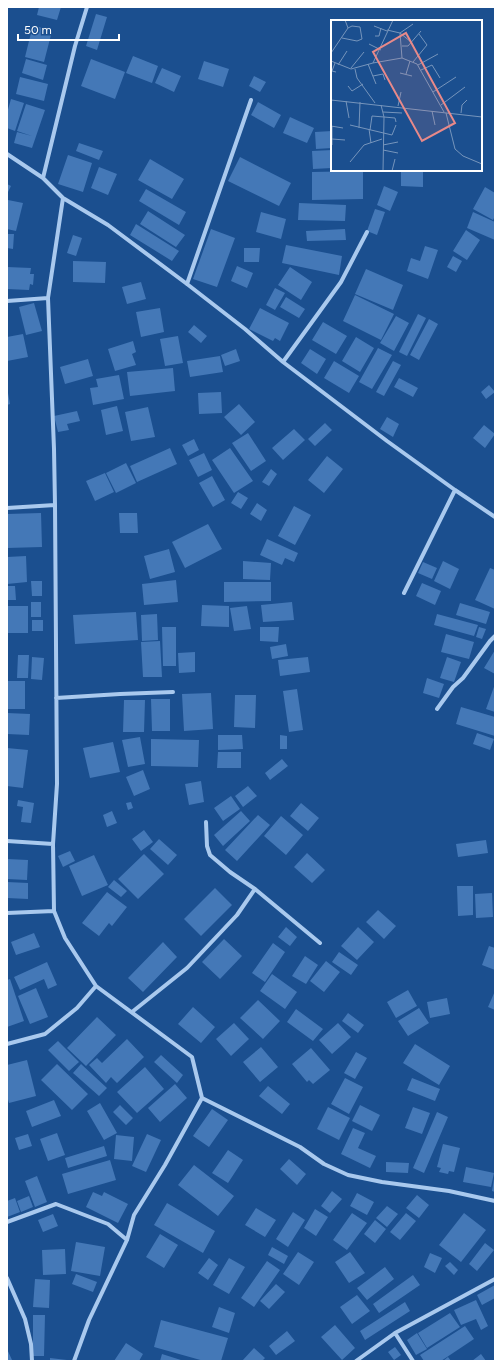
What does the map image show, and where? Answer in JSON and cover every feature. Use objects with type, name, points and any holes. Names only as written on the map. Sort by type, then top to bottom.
[{"type":"street","points":[[43,178],[75,46],[87,7]]},
{"type":"street","points":[[187,284],[251,100]]},
{"type":"street","points":[[7,154],[43,178],[63,198],[108,226],[187,284],[245,329],[283,362],[415,461],[495,517]]},
{"type":"street","points":[[63,198],[48,298],[55,504],[57,784],[53,844],[54,911],[65,938],[96,986],[192,1057],[202,1098],[165,1165],[134,1215],[127,1240],[89,1320],[74,1361]]},
{"type":"street","points":[[283,362],[341,282],[367,232]]},
{"type":"street","points":[[7,301],[48,298]]},
{"type":"street","points":[[404,592],[455,490]]},
{"type":"street","points":[[7,508],[55,504]]},
{"type":"street","points":[[437,709],[453,686],[463,678],[495,636]]},
{"type":"street","points":[[56,698],[173,692]]},
{"type":"street","points":[[206,822],[207,846],[210,855],[230,872],[255,889],[320,943]]},
{"type":"street","points":[[7,840],[53,844]]},
{"type":"street","points":[[132,1012],[187,968],[237,915],[255,889]]},
{"type":"street","points":[[7,914],[54,911]]},
{"type":"street","points":[[7,1044],[45,1034],[77,1008],[96,986]]},
{"type":"street","points":[[202,1098],[300,1148],[324,1164],[348,1175],[382,1182],[449,1191],[495,1201]]},
{"type":"street","points":[[7,1222],[56,1204],[108,1224],[127,1240]]},
{"type":"street","points":[[7,1278],[25,1319],[31,1344],[32,1361]]},
{"type":"street","points":[[356,1361],[395,1333],[495,1279]]},
{"type":"street","points":[[395,1333],[413,1361]]},
{"type":"building","points":[[39,7],[61,7],[57,20],[37,15]]},
{"type":"building","points":[[96,14],[107,17],[97,50],[86,46]]},
{"type":"building","points":[[33,25],[52,31],[44,62],[25,57]]},
{"type":"building","points":[[133,56],[158,66],[152,83],[126,73]]},
{"type":"building","points":[[26,59],[47,65],[43,80],[22,73]]},
{"type":"building","points":[[91,59],[125,72],[115,99],[81,86]]},
{"type":"building","points":[[204,61],[229,69],[223,87],[198,79]]},
{"type":"building","points":[[162,68],[181,76],[174,92],[155,83]]},
{"type":"building","points":[[254,76],[266,82],[260,92],[249,86]]},
{"type":"building","points":[[20,77],[48,84],[44,101],[16,94]]},
{"type":"building","points":[[11,99],[24,103],[15,131],[7,128],[7,113]]},
{"type":"building","points":[[258,102],[281,115],[274,128],[251,115]]},
{"type":"building","points":[[26,104],[45,110],[32,148],[14,143],[17,132],[32,136],[17,131]]},
{"type":"building","points":[[290,117],[314,128],[307,143],[283,133]]},
{"type":"building","points":[[331,131],[331,148],[316,149],[315,132]]},
{"type":"building","points":[[79,143],[103,151],[99,160],[76,151]]},
{"type":"building","points":[[331,150],[331,168],[313,169],[312,151]]},
{"type":"building","points":[[68,155],[92,163],[83,192],[58,184]]},
{"type":"building","points":[[240,157],[291,183],[279,206],[228,181]]},
{"type":"building","points":[[150,159],[184,179],[172,199],[138,180]]},
{"type":"building","points":[[99,167],[117,174],[108,195],[91,188]]},
{"type":"building","points":[[363,171],[363,199],[312,200],[312,172]]},
{"type":"building","points":[[401,171],[423,171],[423,187],[401,186]]},
{"type":"building","points":[[7,184],[11,186],[7,194]]},
{"type":"building","points":[[384,186],[398,192],[390,211],[377,205]]},
{"type":"building","points":[[485,187],[495,193],[495,216],[493,220],[473,209]]},
{"type":"building","points":[[146,189],[186,212],[179,225],[139,201]]},
{"type":"building","points":[[8,200],[23,203],[16,231],[7,229]]},
{"type":"building","points":[[299,203],[346,205],[345,221],[298,220]]},
{"type":"building","points":[[375,209],[385,212],[377,235],[367,231]]},
{"type":"building","points":[[148,211],[185,235],[176,247],[140,224]]},
{"type":"building","points":[[261,212],[286,219],[281,239],[256,232]]},
{"type":"building","points":[[473,212],[495,222],[495,240],[467,228]]},
{"type":"building","points":[[136,224],[179,251],[172,261],[130,235]]},
{"type":"building","points":[[211,229],[235,238],[217,287],[193,279]]},
{"type":"building","points":[[345,229],[346,240],[307,241],[306,231]]},
{"type":"building","points":[[466,230],[480,240],[467,260],[453,251]]},
{"type":"building","points":[[7,234],[14,234],[13,249],[7,248]]},
{"type":"building","points":[[73,235],[82,238],[76,256],[67,253]]},
{"type":"building","points":[[286,245],[342,256],[339,275],[282,263]]},
{"type":"building","points":[[425,246],[438,250],[428,279],[407,271],[411,258],[420,261]]},
{"type":"building","points":[[244,248],[260,248],[259,262],[244,262]]},
{"type":"building","points":[[453,256],[462,261],[456,272],[447,267]]},
{"type":"building","points":[[73,261],[106,262],[105,283],[73,282]]},
{"type":"building","points":[[237,266],[253,273],[247,288],[231,281]]},
{"type":"building","points":[[7,267],[31,268],[30,274],[34,274],[33,285],[30,284],[29,290],[7,289]]},
{"type":"building","points":[[290,267],[312,282],[301,300],[278,285]]},
{"type":"building","points":[[366,269],[403,285],[393,310],[355,294]]},
{"type":"building","points":[[141,282],[146,299],[127,304],[122,287]]},
{"type":"building","points":[[275,288],[285,293],[275,310],[266,305]]},
{"type":"building","points":[[355,295],[394,314],[381,340],[343,321]]},
{"type":"building","points":[[286,297],[305,309],[299,318],[280,307]]},
{"type":"building","points":[[34,303],[42,331],[26,335],[19,307]]},
{"type":"building","points":[[160,308],[164,332],[141,337],[136,312]]},
{"type":"building","points":[[260,308],[289,323],[280,341],[275,338],[273,341],[249,329]]},
{"type":"building","points":[[418,314],[426,318],[407,356],[399,352]]},
{"type":"building","points":[[396,316],[409,323],[394,351],[380,343]]},
{"type":"building","points":[[429,319],[438,324],[419,360],[410,355]]},
{"type":"building","points":[[323,322],[347,336],[336,354],[312,340]]},
{"type":"building","points":[[194,325],[207,336],[201,343],[188,332]]},
{"type":"building","points":[[23,334],[28,357],[7,361],[7,337]]},
{"type":"building","points":[[178,336],[183,363],[165,366],[160,339]]},
{"type":"building","points":[[356,337],[374,348],[360,372],[342,361]]},
{"type":"building","points":[[133,341],[136,352],[132,354],[136,365],[115,371],[108,349]]},
{"type":"building","points":[[378,348],[392,355],[372,389],[359,382]]},
{"type":"building","points":[[236,349],[240,361],[225,366],[221,355]]},
{"type":"building","points":[[310,349],[326,359],[317,374],[301,363]]},
{"type":"building","points":[[220,356],[223,372],[190,377],[187,361]]},
{"type":"building","points":[[88,359],[93,376],[65,384],[60,367]]},
{"type":"building","points":[[334,361],[359,376],[349,393],[324,378]]},
{"type":"building","points":[[393,361],[401,365],[384,396],[376,392]]},
{"type":"building","points":[[173,368],[175,391],[130,396],[127,372]]},
{"type":"building","points":[[119,375],[124,399],[93,405],[90,388],[98,387],[96,379]]},
{"type":"building","points":[[399,378],[418,388],[413,397],[394,387]]},
{"type":"building","points":[[489,385],[495,392],[486,399],[481,392]]},
{"type":"building","points":[[221,392],[222,413],[199,414],[198,393]]},
{"type":"building","points":[[8,393],[10,404],[7,405],[7,394]]},
{"type":"building","points":[[239,404],[255,422],[241,435],[224,417]]},
{"type":"building","points":[[117,406],[123,431],[106,435],[101,410]]},
{"type":"building","points":[[148,407],[155,437],[131,441],[125,412]]},
{"type":"building","points":[[77,411],[80,421],[67,424],[69,430],[58,432],[54,416]]},
{"type":"building","points":[[387,417],[399,424],[393,437],[380,429]]},
{"type":"building","points":[[325,423],[332,430],[315,446],[308,439]]},
{"type":"building","points":[[484,425],[495,434],[485,448],[473,438]]},
{"type":"building","points":[[294,429],[305,440],[283,460],[272,448]]},
{"type":"building","points":[[248,433],[266,461],[251,471],[232,443]]},
{"type":"building","points":[[194,439],[199,450],[188,456],[182,445]]},
{"type":"building","points":[[170,448],[177,464],[137,482],[130,466]]},
{"type":"building","points":[[230,448],[253,481],[234,493],[212,460]]},
{"type":"building","points":[[204,453],[212,470],[198,477],[189,460]]},
{"type":"building","points":[[327,456],[343,469],[324,493],[308,480]]},
{"type":"building","points":[[126,463],[136,483],[116,493],[106,473]]},
{"type":"building","points":[[271,469],[277,474],[269,486],[262,482]]},
{"type":"building","points":[[105,473],[114,492],[95,501],[86,481]]},
{"type":"building","points":[[212,476],[225,500],[213,507],[199,483]]},
{"type":"building","points":[[238,492],[248,498],[241,509],[231,503]]},
{"type":"building","points":[[257,503],[267,510],[261,521],[250,514]]},
{"type":"building","points":[[294,506],[311,515],[295,545],[278,536]]},
{"type":"building","points":[[41,513],[42,547],[7,548],[7,514]]},
{"type":"building","points":[[119,513],[137,513],[138,533],[120,533]]},
{"type":"building","points":[[208,524],[222,549],[185,568],[172,542]]},
{"type":"building","points":[[267,539],[298,553],[294,562],[285,558],[282,565],[260,555]]},
{"type":"building","points":[[169,549],[175,572],[150,579],[144,556]]},
{"type":"building","points":[[26,556],[27,582],[7,584],[7,557]]},
{"type":"building","points":[[243,561],[271,563],[270,580],[243,579]]},
{"type":"building","points":[[443,561],[459,569],[450,589],[434,581]]},
{"type":"building","points":[[423,562],[437,568],[432,579],[418,573]]},
{"type":"building","points":[[490,568],[495,570],[495,609],[475,600]]},
{"type":"building","points":[[176,580],[178,602],[144,605],[142,584]]},
{"type":"building","points":[[31,581],[42,581],[42,596],[32,596]]},
{"type":"building","points":[[224,582],[271,582],[271,601],[224,602]]},
{"type":"building","points":[[422,583],[441,591],[435,605],[416,596]]},
{"type":"building","points":[[7,586],[15,586],[16,600],[7,600]]},
{"type":"building","points":[[31,602],[41,602],[41,617],[31,617]]},
{"type":"building","points":[[292,602],[294,620],[263,622],[261,605]]},
{"type":"building","points":[[460,603],[490,612],[486,624],[456,615]]},
{"type":"building","points":[[202,605],[229,606],[229,627],[201,626]]},
{"type":"building","points":[[7,606],[28,606],[28,633],[7,633]]},
{"type":"building","points":[[247,606],[251,629],[234,631],[230,608]]},
{"type":"building","points":[[136,612],[138,640],[75,644],[73,615]]},
{"type":"building","points":[[157,614],[158,640],[142,641],[141,615]]},
{"type":"building","points":[[437,614],[478,625],[474,636],[434,625]]},
{"type":"building","points":[[32,620],[43,620],[43,631],[32,631]]},
{"type":"building","points":[[162,627],[176,627],[176,666],[163,666]]},
{"type":"building","points":[[260,627],[279,627],[278,642],[260,641]]},
{"type":"building","points":[[479,627],[486,629],[482,639],[476,637]]},
{"type":"building","points":[[446,634],[474,642],[469,659],[441,652]]},
{"type":"building","points":[[160,641],[162,677],[143,677],[141,642]]},
{"type":"building","points":[[286,644],[288,656],[272,659],[270,647]]},
{"type":"building","points":[[495,650],[495,674],[484,668]]},
{"type":"building","points":[[195,652],[195,672],[179,673],[178,653]]},
{"type":"building","points":[[18,655],[29,655],[28,678],[17,678]]},
{"type":"building","points":[[32,657],[44,658],[42,680],[31,679]]},
{"type":"building","points":[[308,657],[310,672],[280,676],[278,660]]},
{"type":"building","points":[[447,657],[461,662],[454,682],[440,678]]},
{"type":"building","points":[[427,678],[444,684],[439,698],[423,693]]},
{"type":"building","points":[[7,681],[25,681],[25,709],[7,709]]},
{"type":"building","points":[[495,684],[495,712],[486,709]]},
{"type":"building","points":[[297,689],[303,730],[289,732],[283,691]]},
{"type":"building","points":[[211,693],[213,729],[184,731],[182,694]]},
{"type":"building","points":[[235,695],[256,695],[255,728],[234,727]]},
{"type":"building","points":[[151,699],[170,699],[170,731],[152,731]]},
{"type":"building","points":[[124,700],[145,700],[144,732],[123,732]]},
{"type":"building","points":[[461,707],[495,717],[495,736],[456,724]]},
{"type":"building","points":[[7,713],[30,714],[29,735],[7,734]]},
{"type":"building","points":[[477,733],[494,739],[490,750],[473,744]]},
{"type":"building","points":[[218,735],[242,735],[243,749],[218,750]]},
{"type":"building","points":[[280,735],[287,736],[287,749],[280,749]]},
{"type":"building","points":[[140,737],[145,764],[128,767],[122,740]]},
{"type":"building","points":[[151,739],[199,740],[198,767],[151,766]]},
{"type":"building","points":[[113,742],[120,772],[90,778],[83,748]]},
{"type":"building","points":[[7,748],[28,750],[23,788],[7,786]]},
{"type":"building","points":[[218,752],[241,752],[241,768],[217,768]]},
{"type":"building","points":[[282,759],[288,766],[270,780],[265,773]]},
{"type":"building","points":[[143,770],[150,789],[134,796],[126,777]]},
{"type":"building","points":[[201,781],[204,802],[189,805],[185,784]]},
{"type":"building","points":[[248,786],[257,796],[243,807],[235,796]]},
{"type":"building","points":[[231,796],[240,809],[223,821],[214,808]]},
{"type":"building","points":[[18,800],[34,803],[31,823],[21,822],[23,807],[17,806]]},
{"type":"building","points":[[131,802],[133,808],[128,810],[126,803]]},
{"type":"building","points":[[301,803],[319,818],[308,831],[290,816]]},
{"type":"building","points":[[112,811],[117,823],[107,827],[103,815]]},
{"type":"building","points":[[241,811],[250,821],[223,846],[214,835]]},
{"type":"building","points":[[258,815],[270,825],[237,861],[225,850]]},
{"type":"building","points":[[281,816],[303,835],[286,855],[264,836]]},
{"type":"building","points":[[144,830],[153,842],[141,851],[132,839]]},
{"type":"building","points":[[159,839],[177,855],[168,865],[150,849]]},
{"type":"building","points":[[486,840],[488,853],[458,857],[456,844]]},
{"type":"building","points":[[70,851],[75,861],[63,867],[58,856]]},
{"type":"building","points":[[307,853],[325,870],[312,883],[294,867]]},
{"type":"building","points":[[144,854],[164,874],[138,899],[118,879]]},
{"type":"building","points":[[94,855],[108,885],[82,896],[69,866]]},
{"type":"building","points":[[7,859],[28,860],[27,880],[7,879]]},
{"type":"building","points":[[114,880],[127,891],[121,897],[108,887]]},
{"type":"building","points":[[7,882],[28,883],[28,899],[7,898]]},
{"type":"building","points":[[457,886],[473,886],[473,915],[458,916]]},
{"type":"building","points":[[215,888],[232,905],[201,936],[184,919]]},
{"type":"building","points":[[107,892],[127,907],[112,926],[109,923],[99,936],[82,923]]},
{"type":"building","points":[[492,893],[493,917],[476,918],[475,894]]},
{"type":"building","points":[[378,910],[396,926],[384,939],[366,922]]},
{"type":"building","points":[[286,927],[297,937],[290,946],[278,937]]},
{"type":"building","points":[[358,927],[374,942],[357,960],[341,946]]},
{"type":"building","points":[[34,933],[40,947],[16,955],[11,942]]},
{"type":"building","points":[[224,939],[242,956],[220,979],[202,962]]},
{"type":"building","points":[[163,942],[177,957],[143,992],[128,978]]},
{"type":"building","points":[[273,943],[285,952],[265,982],[252,973]]},
{"type":"building","points":[[489,946],[495,948],[495,970],[482,965]]},
{"type":"building","points":[[339,952],[358,965],[351,975],[332,962]]},
{"type":"building","points":[[305,956],[318,965],[306,984],[292,976]]},
{"type":"building","points":[[326,961],[340,972],[324,992],[310,981]]},
{"type":"building","points":[[47,962],[57,985],[48,989],[44,979],[20,990],[14,977]]},
{"type":"building","points":[[272,974],[297,992],[285,1009],[260,991]]},
{"type":"building","points":[[10,979],[24,1021],[7,1027],[7,980]]},
{"type":"building","points":[[36,988],[48,1017],[30,1024],[18,996]]},
{"type":"building","points":[[408,990],[417,1006],[396,1018],[387,1002]]},
{"type":"building","points":[[495,991],[495,1010],[488,1007]]},
{"type":"building","points":[[447,998],[450,1014],[430,1018],[427,1002]]},
{"type":"building","points":[[258,1000],[280,1021],[263,1039],[240,1018]]},
{"type":"building","points":[[193,1007],[215,1027],[201,1043],[178,1024]]},
{"type":"building","points":[[419,1008],[429,1023],[408,1036],[398,1021]]},
{"type":"building","points":[[296,1009],[323,1029],[313,1041],[287,1022]]},
{"type":"building","points":[[348,1013],[364,1025],[358,1033],[342,1021]]},
{"type":"building","points":[[97,1017],[116,1035],[86,1066],[67,1048]]},
{"type":"building","points":[[234,1023],[249,1039],[231,1056],[216,1039]]},
{"type":"building","points":[[338,1023],[351,1037],[332,1054],[319,1040]]},
{"type":"building","points":[[127,1039],[144,1057],[117,1083],[111,1077],[106,1083],[89,1065],[97,1058],[102,1063]]},
{"type":"building","points":[[58,1041],[79,1062],[69,1071],[48,1050]]},
{"type":"building","points":[[415,1044],[450,1066],[439,1085],[403,1063]]},
{"type":"building","points":[[261,1047],[278,1067],[260,1082],[243,1062]]},
{"type":"building","points":[[311,1048],[330,1070],[313,1084],[309,1080],[307,1082],[292,1064]]},
{"type":"building","points":[[356,1052],[367,1058],[355,1079],[344,1073]]},
{"type":"building","points":[[161,1055],[183,1075],[177,1083],[154,1062]]},
{"type":"building","points":[[27,1060],[36,1096],[9,1103],[7,1096],[7,1065]]},
{"type":"building","points":[[57,1064],[88,1094],[72,1110],[41,1080]]},
{"type":"building","points":[[81,1064],[107,1088],[99,1096],[73,1073]]},
{"type":"building","points":[[145,1067],[164,1089],[137,1113],[117,1092]]},
{"type":"building","points":[[345,1078],[363,1087],[349,1114],[331,1104]]},
{"type":"building","points":[[412,1078],[440,1089],[435,1101],[407,1090]]},
{"type":"building","points":[[175,1084],[187,1098],[160,1122],[148,1108]]},
{"type":"building","points":[[268,1086],[290,1104],[282,1114],[259,1096]]},
{"type":"building","points":[[54,1100],[61,1116],[32,1127],[26,1111]]},
{"type":"building","points":[[100,1103],[117,1133],[104,1140],[87,1111]]},
{"type":"building","points":[[120,1105],[133,1118],[126,1125],[113,1112]]},
{"type":"building","points":[[360,1105],[380,1115],[372,1131],[352,1121]]},
{"type":"building","points":[[328,1107],[350,1118],[339,1140],[317,1129]]},
{"type":"building","points":[[413,1107],[430,1113],[422,1134],[405,1128]]},
{"type":"building","points":[[212,1109],[228,1120],[209,1147],[193,1136]]},
{"type":"building","points":[[437,1112],[448,1117],[424,1173],[413,1168]]},
{"type":"building","points":[[353,1128],[365,1133],[358,1148],[376,1156],[370,1168],[341,1154]]},
{"type":"building","points":[[57,1133],[65,1155],[48,1161],[40,1139]]},
{"type":"building","points":[[28,1134],[32,1146],[19,1150],[15,1138]]},
{"type":"building","points":[[147,1134],[161,1140],[146,1172],[132,1166]]},
{"type":"building","points":[[116,1135],[134,1137],[132,1161],[114,1159]]},
{"type":"building","points":[[443,1144],[460,1148],[454,1172],[449,1171],[448,1174],[439,1172],[441,1168],[437,1167]]},
{"type":"building","points":[[104,1146],[107,1156],[68,1168],[65,1158]]},
{"type":"building","points":[[228,1150],[243,1160],[228,1183],[212,1173]]},
{"type":"building","points":[[289,1159],[306,1174],[297,1185],[280,1169]]},
{"type":"building","points":[[110,1160],[116,1180],[68,1194],[62,1174]]},
{"type":"building","points":[[386,1162],[409,1163],[408,1173],[386,1172]]},
{"type":"building","points":[[194,1165],[234,1196],[218,1216],[178,1185]]},
{"type":"building","points":[[466,1167],[494,1173],[491,1187],[463,1182]]},
{"type":"building","points":[[37,1176],[47,1202],[35,1207],[25,1181]]},
{"type":"building","points":[[495,1179],[495,1192],[492,1191]]},
{"type":"building","points":[[332,1191],[342,1199],[330,1213],[321,1206]]},
{"type":"building","points":[[93,1192],[102,1196],[104,1192],[128,1204],[118,1223],[86,1207]]},
{"type":"building","points":[[357,1193],[374,1202],[367,1215],[350,1206]]},
{"type":"building","points":[[417,1195],[429,1205],[419,1218],[406,1208]]},
{"type":"building","points":[[29,1196],[33,1207],[21,1212],[17,1201]]},
{"type":"building","points":[[15,1198],[20,1212],[7,1217],[7,1201]]},
{"type":"building","points":[[167,1203],[215,1231],[203,1253],[154,1225]]},
{"type":"building","points":[[387,1206],[398,1214],[387,1227],[376,1218]]},
{"type":"building","points":[[256,1208],[276,1220],[265,1237],[245,1225]]},
{"type":"building","points":[[315,1209],[328,1217],[316,1236],[304,1228]]},
{"type":"building","points":[[293,1212],[305,1220],[288,1247],[276,1239]]},
{"type":"building","points":[[352,1213],[367,1223],[347,1250],[333,1240]]},
{"type":"building","points":[[406,1213],[416,1221],[400,1240],[390,1232]]},
{"type":"building","points":[[464,1213],[486,1230],[461,1262],[439,1245]]},
{"type":"building","points":[[53,1214],[58,1226],[43,1232],[38,1220]]},
{"type":"building","points":[[375,1220],[386,1229],[375,1243],[364,1234]]},
{"type":"building","points":[[160,1234],[178,1245],[164,1268],[146,1257]]},
{"type":"building","points":[[76,1242],[105,1247],[100,1276],[71,1271]]},
{"type":"building","points":[[485,1243],[494,1250],[477,1271],[469,1264]]},
{"type":"building","points":[[272,1247],[288,1256],[284,1264],[268,1255]]},
{"type":"building","points":[[65,1249],[66,1274],[43,1275],[42,1250]]},
{"type":"building","points":[[298,1252],[314,1262],[299,1285],[283,1274]]},
{"type":"building","points":[[350,1252],[365,1273],[349,1283],[335,1262]]},
{"type":"building","points":[[430,1253],[442,1258],[435,1273],[424,1267]]},
{"type":"building","points":[[209,1258],[218,1265],[208,1280],[198,1273]]},
{"type":"building","points":[[229,1258],[245,1267],[229,1294],[213,1285]]},
{"type":"building","points":[[267,1261],[280,1270],[254,1307],[241,1298]]},
{"type":"building","points":[[450,1262],[458,1270],[454,1275],[445,1266]]},
{"type":"building","points":[[385,1267],[394,1279],[367,1300],[357,1288]]},
{"type":"building","points":[[76,1274],[97,1282],[93,1292],[72,1284]]},
{"type":"building","points":[[413,1275],[420,1285],[379,1313],[373,1304]]},
{"type":"building","points":[[35,1279],[50,1280],[49,1308],[33,1307]]},
{"type":"building","points":[[276,1284],[285,1292],[269,1309],[260,1301]]},
{"type":"building","points":[[495,1285],[495,1298],[482,1305],[477,1295]]},
{"type":"building","points":[[357,1295],[370,1311],[352,1324],[340,1307]]},
{"type":"building","points":[[476,1300],[488,1326],[481,1330],[476,1319],[461,1325],[454,1310]]},
{"type":"building","points":[[405,1302],[410,1311],[365,1340],[360,1331]]},
{"type":"building","points":[[219,1307],[235,1313],[229,1333],[212,1327]]},
{"type":"building","points":[[450,1313],[460,1327],[427,1348],[418,1333]]},
{"type":"building","points":[[33,1315],[45,1315],[44,1356],[33,1356]]},
{"type":"building","points":[[161,1320],[228,1338],[221,1361],[204,1361],[154,1347]]},
{"type":"building","points":[[335,1325],[355,1348],[342,1360],[321,1337]]},
{"type":"building","points":[[465,1326],[474,1339],[441,1361],[424,1361],[420,1355]]},
{"type":"building","points":[[287,1331],[295,1341],[276,1355],[269,1346]]},
{"type":"building","points":[[417,1333],[427,1349],[416,1355],[407,1340]]},
{"type":"building","points":[[126,1343],[143,1354],[139,1361],[114,1361]]},
{"type":"building","points":[[395,1347],[401,1355],[394,1360],[388,1352]]},
{"type":"building","points":[[254,1348],[265,1358],[262,1361],[242,1361]]},
{"type":"building","points":[[7,1349],[12,1360],[7,1361]]},
{"type":"building","points":[[162,1354],[184,1361],[160,1361]]},
{"type":"building","points":[[481,1354],[486,1361],[472,1361]]},
{"type":"building","points":[[448,1357],[451,1361],[443,1361]]},
{"type":"building","points":[[50,1358],[67,1360],[50,1361]]}]
